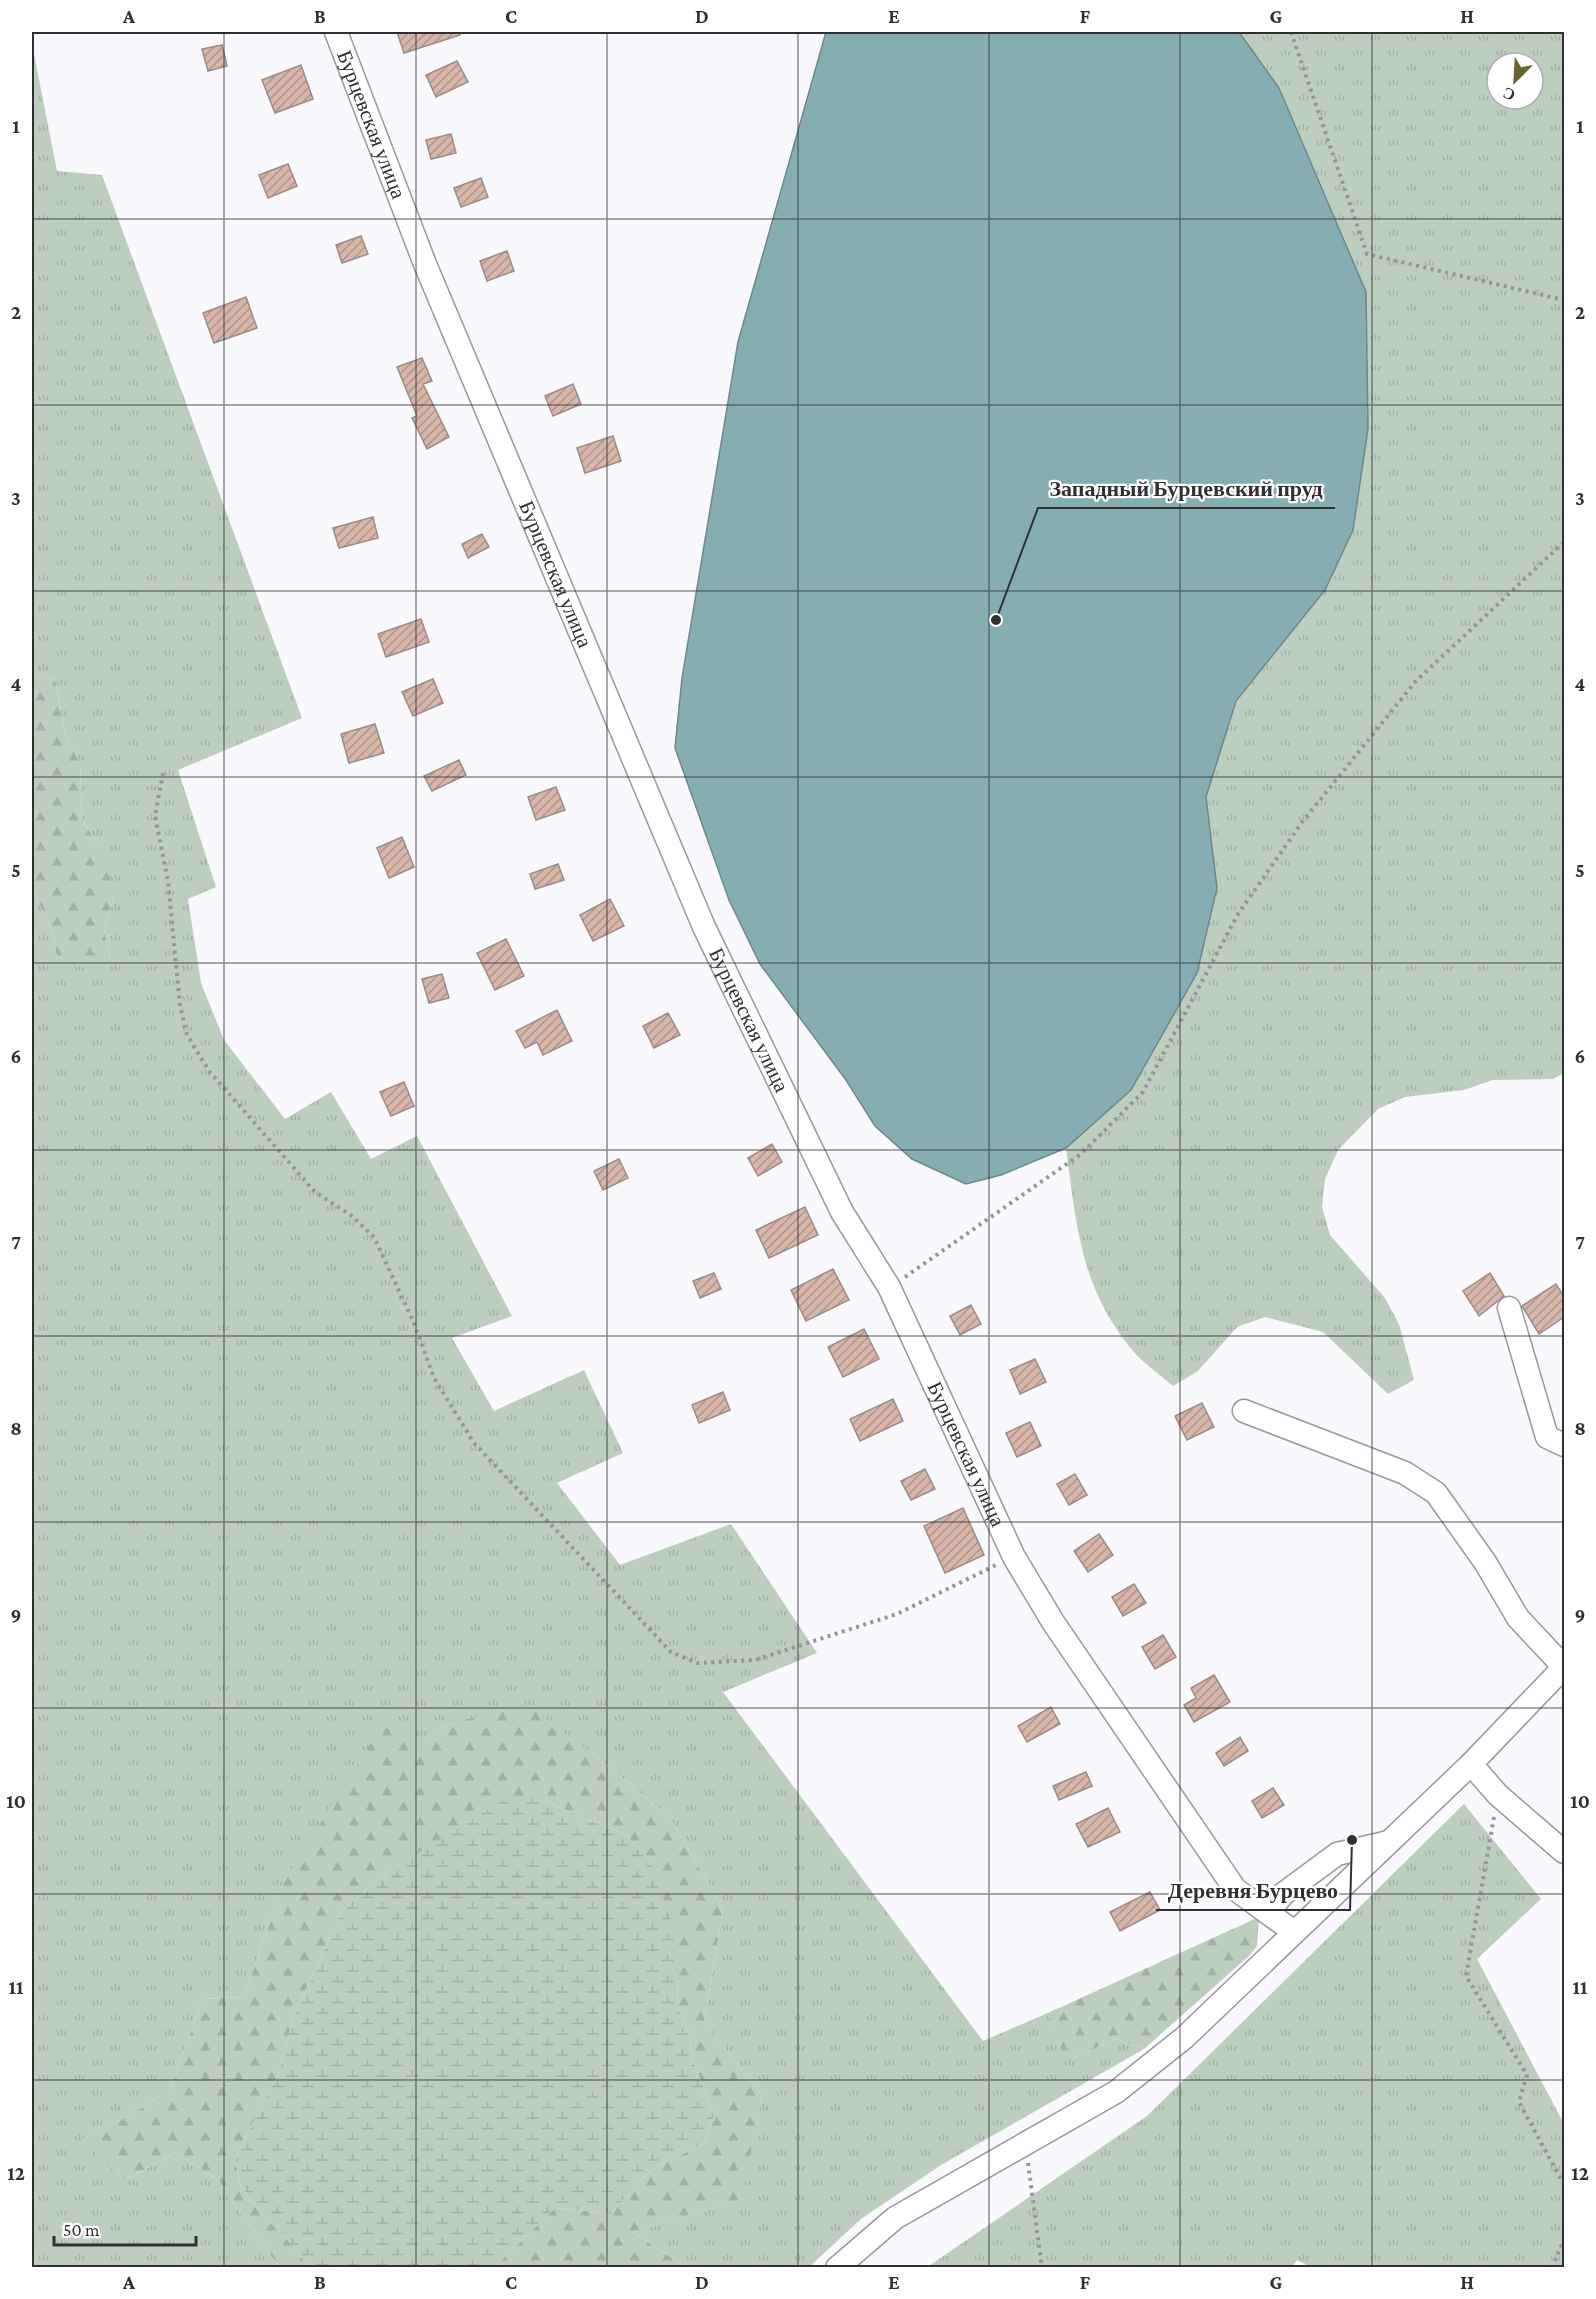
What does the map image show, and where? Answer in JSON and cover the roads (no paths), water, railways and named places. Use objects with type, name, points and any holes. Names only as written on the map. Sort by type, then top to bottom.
[{"type":"street","name":"Бурцевская улица","points":[[336,32],[425,264],[704,927],[842,1212],[890,1287],[1014,1557],[1053,1622],[1235,1889],[1294,1932]]},
{"type":"street","points":[[1509,1308],[1547,1437],[1564,1445]]},
{"type":"street","points":[[837,2268],[895,2218],[1116,2092],[1184,2037],[1471,1764],[1564,1667],[1518,1618],[1485,1562],[1436,1493],[1405,1473],[1244,1411]]},
{"type":"street","points":[[1471,1764],[1498,1795],[1564,1852]]},
{"type":"street","points":[[1268,1913],[1283,1894],[1337,1854],[1389,1842]]},
{"type":"water","points":[[826,32],[1239,32],[1279,88],[1366,292],[1368,429],[1353,530],[1325,590],[1236,701],[1206,797],[1217,888],[1197,973],[1131,1090],[1066,1148],[1001,1175],[966,1184],[912,1159],[875,1126],[846,1080],[760,964],[729,900],[675,748],[682,678],[738,342]]},
{"type":"place","name":"Западный Бурцевский пруд","points":[[996,620]]},
{"type":"place","name":"Деревня Бурцево","points":[[1352,1840]]}]
